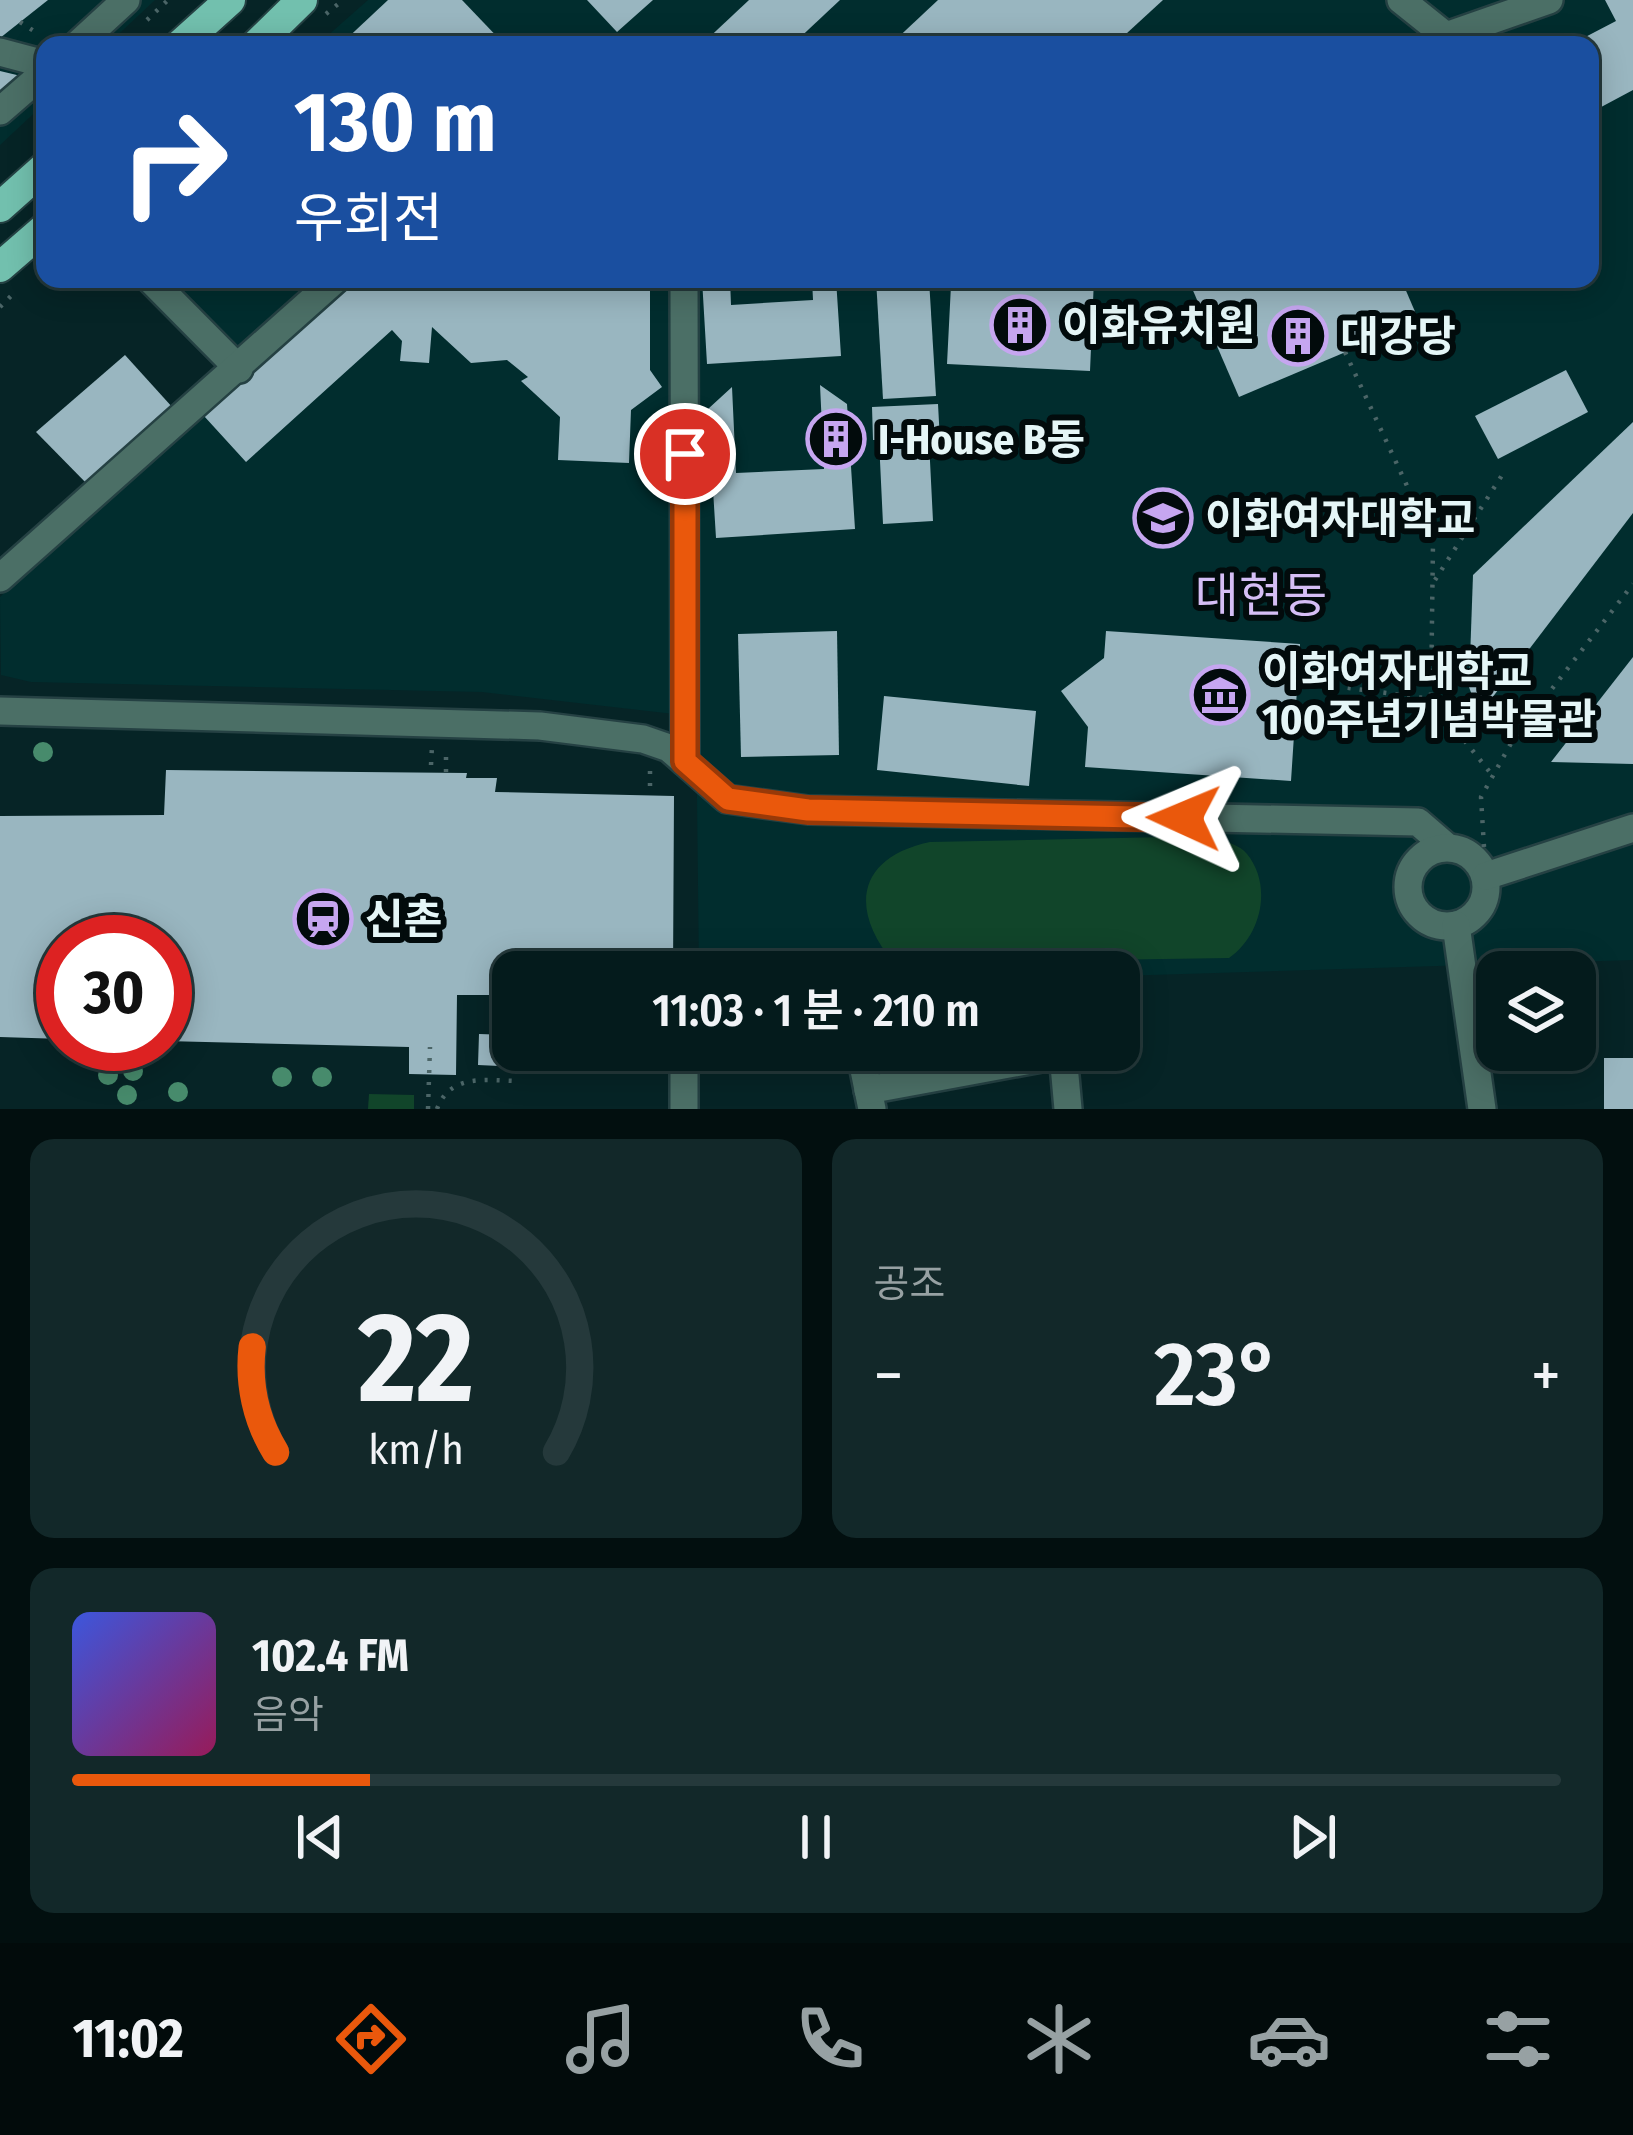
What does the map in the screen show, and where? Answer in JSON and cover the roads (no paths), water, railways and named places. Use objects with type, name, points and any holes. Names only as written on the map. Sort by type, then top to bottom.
[{"type":"main road","points":[[190,36],[230,0]]},
{"type":"main road","points":[[265,36],[302,0]]},
{"type":"main road","points":[[0,207],[36,174]]},
{"type":"main road","points":[[0,268],[36,236]]},
{"type":"street","points":[[90,24],[126,0]]},
{"type":"street","points":[[1401,0],[1445,36]]},
{"type":"street","points":[[1449,36],[1549,0]]},
{"type":"street","points":[[0,52],[28,80],[0,111]]},
{"type":"street","points":[[159,288],[239,369]]},
{"type":"street","points":[[0,578],[327,288]]},
{"type":"street","points":[[684,288],[685,761]]},
{"type":"street","points":[[0,711],[540,726],[643,739],[669,748],[728,799],[808,810],[1418,823],[1447,847],[1471,855],[1486,876],[1478,912],[1456,925],[1430,922],[1412,904],[1408,891],[1414,866],[1422,856],[1447,847]]},
{"type":"street","points":[[1486,876],[1633,828]]},
{"type":"street","points":[[1456,925],[1482,1109]]},
{"type":"street","points":[[870,1099],[1063,1054],[1069,1109]]},
{"type":"street","points":[[684,1071],[684,1109]]},
{"type":"place","name":"이화유치원","points":[[1020,325]]},
{"type":"place","name":"대강당","points":[[1298,336]]},
{"type":"place","name":"I-House B동","points":[[836,439]]},
{"type":"place","name":"이화여자대학교","points":[[1163,518]]},
{"type":"place","name":"이화여자대학교 100주년기념박물관","points":[[1220,695]]},
{"type":"place","name":"신촌","points":[[323,919]]},
{"type":"district","name":"대현동","points":[[1261,595]]}]
